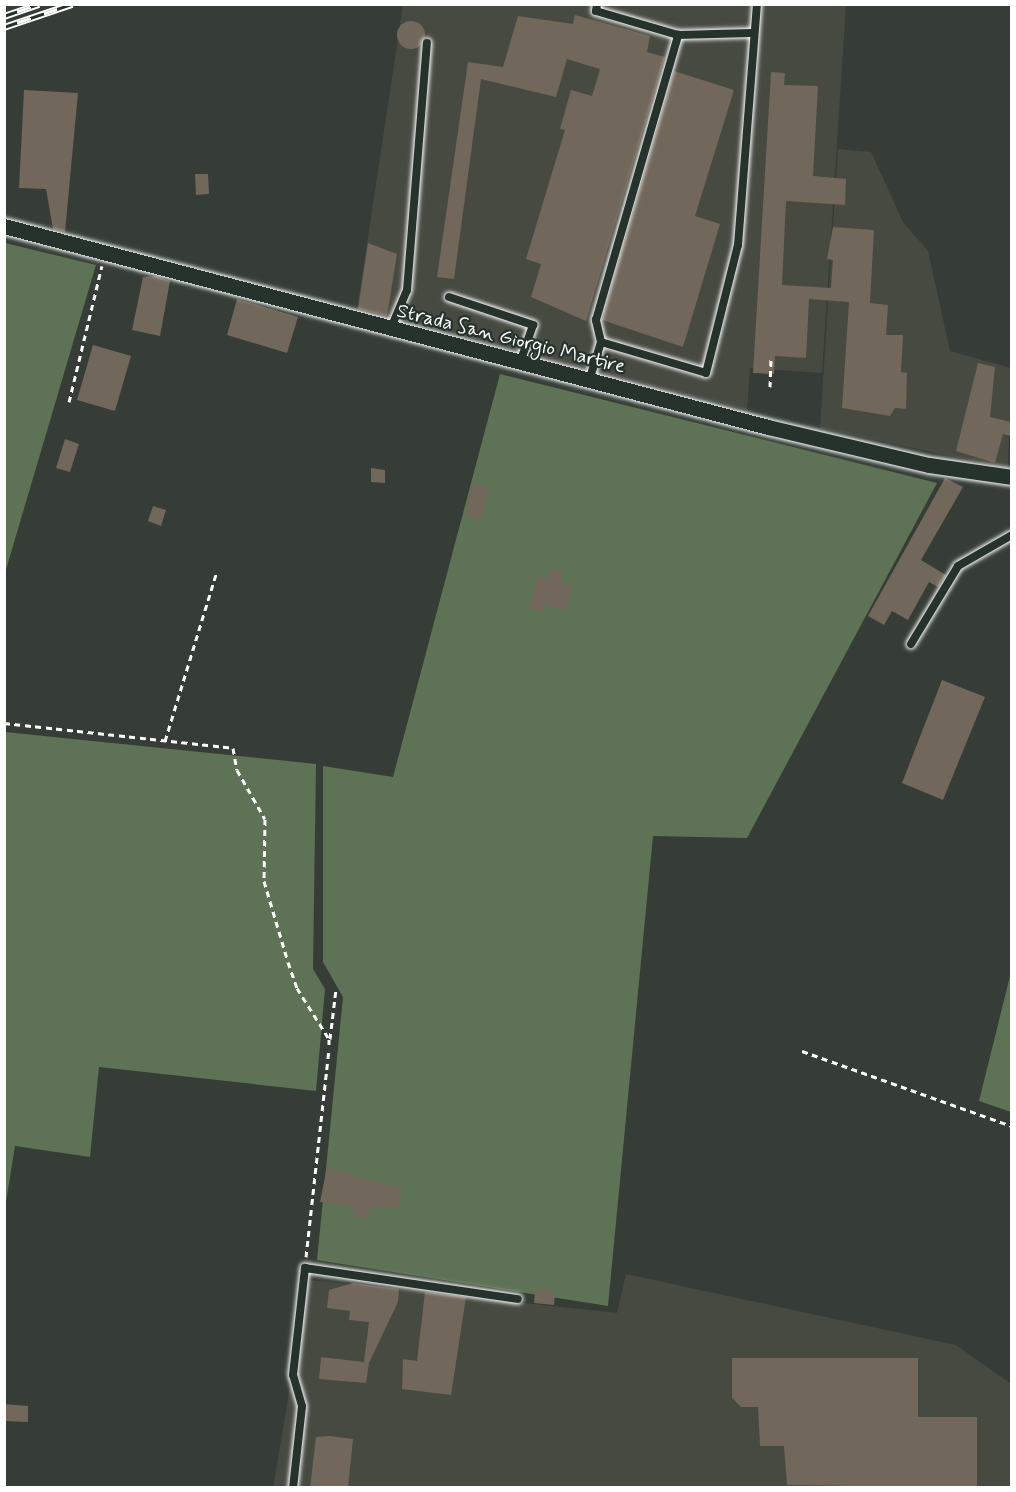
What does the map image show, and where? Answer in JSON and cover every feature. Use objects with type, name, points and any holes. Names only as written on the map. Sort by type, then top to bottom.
[{"type":"street","name":"Strada San Giorgio Martire","points":[[4,226],[589,381],[929,465],[1011,477]]},
{"type":"lane","points":[[597,4],[596,11],[678,35],[751,33]]},
{"type":"lane","points":[[601,342],[706,373],[738,245],[751,33],[757,4]]},
{"type":"lane","points":[[589,381],[601,342],[596,320],[678,35]]},
{"type":"lane","points":[[390,330],[407,290],[427,43]]},
{"type":"lane","points":[[449,297],[533,325],[520,363]]},
{"type":"lane","points":[[911,644],[957,566],[1011,535]]},
{"type":"lane","points":[[293,1488],[302,1406],[293,1375],[305,1268],[518,1299]]},
{"type":"path","points":[[69,402],[105,254]]},
{"type":"path","points":[[770,387],[771,356]]},
{"type":"path","points":[[165,741],[216,574]]},
{"type":"path","points":[[4,723],[233,748],[237,770],[265,819],[264,881],[288,962],[297,988],[329,1039],[329,1049]]},
{"type":"path","points":[[305,1268],[336,989]]},
{"type":"path","points":[[802,1051],[1011,1126]]},
{"type":"shaded area","points":[[403,5],[846,5],[822,373],[750,368],[747,410],[357,310]]},
{"type":"shaded area","points":[[838,149],[871,152],[903,222],[928,251],[950,351],[1011,368],[1008,468],[820,428]]},
{"type":"shaded area","points":[[626,1274],[956,1345],[1011,1384],[1011,1487],[273,1488],[308,1280],[617,1313]]},
{"type":"green space","points":[[4,243],[96,265],[5,573]]},
{"type":"green space","points":[[500,374],[937,483],[747,838],[653,836],[608,1306],[317,1260],[343,997],[323,962],[323,766],[393,777]]},
{"type":"green space","points":[[5,732],[316,764],[313,969],[325,989],[316,1091],[99,1067],[90,1157],[15,1146],[5,1208]]},
{"type":"green space","points":[[1011,972],[1011,1112],[979,1101]]},
{"type":"building","points":[[575,15],[650,36],[647,52],[665,57],[586,321],[531,297],[541,264],[526,259],[565,130],[560,129],[571,90],[592,96],[600,69],[567,59],[556,97],[481,79],[454,279],[437,277],[468,62],[503,67],[518,16],[573,24]]},
{"type":"building","points":[[411,21],[421,25],[425,35],[421,45],[411,49],[401,45],[397,35],[401,25]]},
{"type":"building","points":[[674,71],[734,90],[695,216],[720,224],[683,347],[602,320]]},
{"type":"building","points":[[771,72],[785,73],[784,85],[818,86],[813,176],[846,179],[845,205],[786,201],[782,285],[831,288],[833,260],[827,259],[833,227],[874,230],[870,303],[888,305],[886,335],[903,335],[901,372],[907,373],[906,409],[895,408],[890,416],[842,408],[849,302],[809,299],[806,358],[775,356],[774,374],[753,373]]},
{"type":"building","points":[[24,90],[78,93],[65,232],[53,229],[46,189],[19,188]]},
{"type":"building","points":[[195,174],[208,174],[209,194],[196,195]]},
{"type":"building","points":[[368,243],[397,254],[387,316],[358,309]]},
{"type":"building","points":[[155,276],[170,281],[160,336],[132,330],[143,277]]},
{"type":"building","points":[[237,299],[298,317],[287,353],[227,335]]},
{"type":"building","points":[[93,345],[131,356],[115,411],[77,400]]},
{"type":"building","points":[[978,363],[995,367],[990,417],[1011,422],[1011,436],[1003,434],[995,463],[956,451]]},
{"type":"building","points":[[65,439],[79,444],[70,472],[56,468]]},
{"type":"building","points":[[371,468],[385,470],[385,483],[371,482]]},
{"type":"building","points":[[945,478],[963,487],[921,560],[946,575],[938,587],[929,582],[908,620],[892,611],[884,625],[868,616]]},
{"type":"building","points":[[473,483],[490,487],[481,520],[465,516]]},
{"type":"building","points":[[153,506],[166,510],[161,526],[148,521]]},
{"type":"building","points":[[550,568],[563,571],[561,582],[572,585],[566,611],[544,605],[542,612],[529,609],[537,576],[548,578]]},
{"type":"building","points":[[942,680],[985,697],[943,800],[902,783]]},
{"type":"building","points":[[327,1167],[402,1189],[399,1207],[369,1208],[368,1219],[353,1217],[354,1206],[320,1202]]},
{"type":"building","points":[[353,1283],[399,1289],[398,1302],[369,1363],[366,1383],[319,1379],[321,1357],[364,1362],[369,1322],[349,1320],[350,1311],[327,1308],[329,1290]]},
{"type":"building","points":[[535,1289],[555,1291],[554,1305],[534,1303]]},
{"type":"building","points":[[425,1292],[466,1297],[451,1395],[402,1389],[403,1359],[417,1361]]},
{"type":"building","points":[[732,1358],[918,1358],[918,1417],[977,1417],[977,1488],[787,1485],[784,1446],[760,1446],[758,1407],[741,1407],[732,1398]]},
{"type":"building","points":[[4,1404],[28,1406],[28,1422],[4,1421]]},
{"type":"building","points":[[316,1437],[353,1439],[348,1488],[310,1488]]},
{"type":"railway","points":[[4,16],[39,4]]},
{"type":"railway","points":[[4,27],[72,4]]}]
